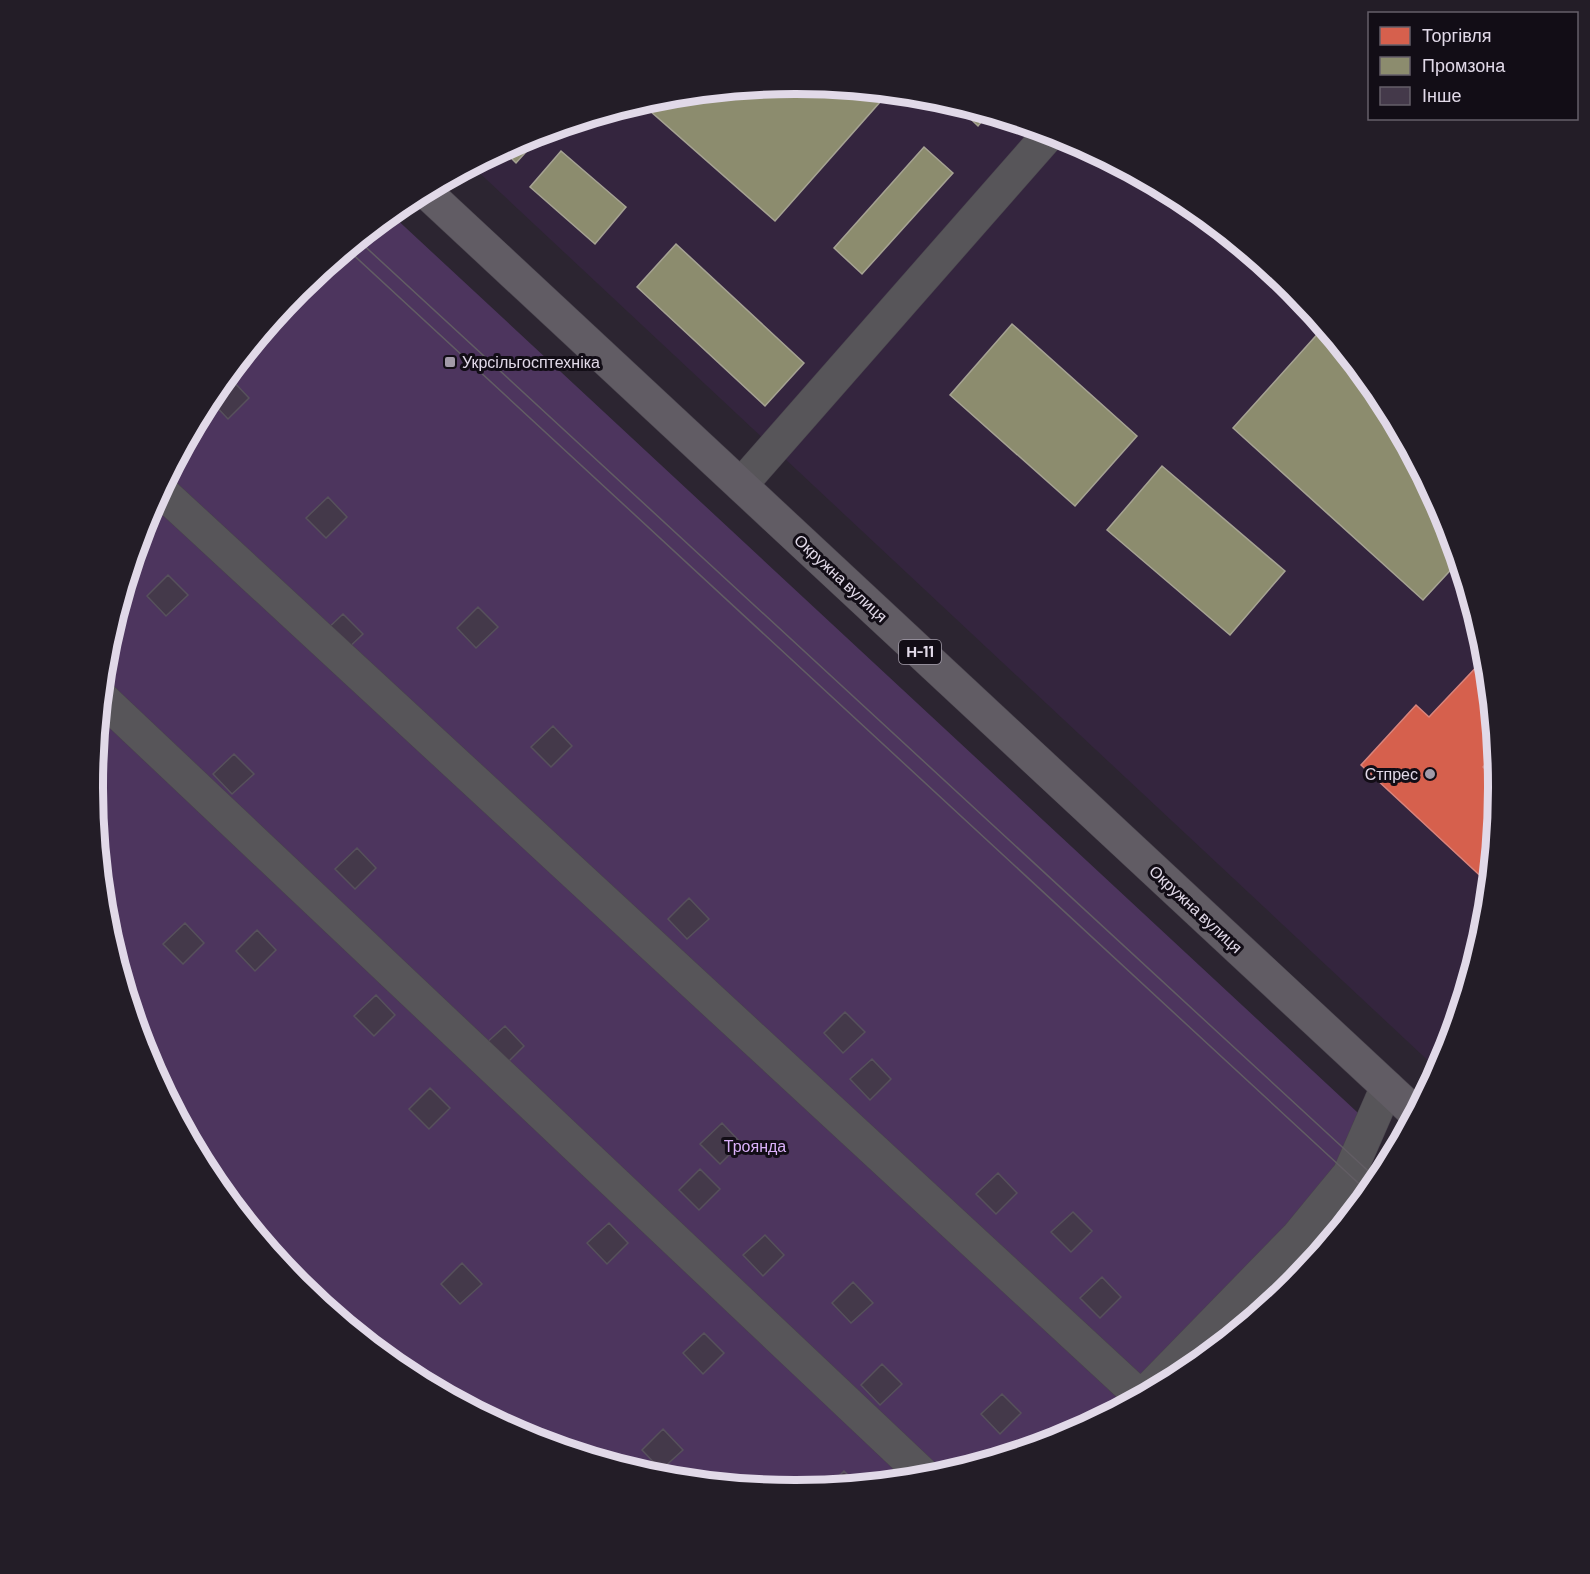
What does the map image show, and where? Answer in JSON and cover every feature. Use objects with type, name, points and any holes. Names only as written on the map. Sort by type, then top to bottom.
[{"type":"main road","name":"Окружна вулиця","points":[[432,197],[1409,1107]]},
{"type":"lane","points":[[741,485],[1043,141]]},
{"type":"lane","points":[[167,496],[1136,1390]]},
{"type":"lane","points":[[107,703],[917,1468]]},
{"type":"lane","points":[[1163,1373],[1298,1236],[1338,1208],[1349,1174],[1387,1087]]},
{"type":"shaded area","points":[[795,94],[885,100],[974,118],[1060,147],[1141,187],[1180,211],[1252,266],[1316,330],[1371,402],[1395,441],[1435,522],[1451,564],[1474,652],[1482,697],[1488,787],[1482,877],[1464,966],[1451,1010],[1430,1063],[478,172],[530,147],[572,131],[616,118],[705,100]]},
{"type":"green space","name":"Троянда","points":[[398,220],[1371,1125],[1321,1209],[1334,1221],[1285,1277],[1217,1336],[1180,1363],[1141,1387],[1060,1427],[1018,1443],[974,1456],[885,1474],[795,1480],[705,1474],[616,1456],[572,1443],[530,1427],[449,1387],[410,1363],[338,1308],[274,1244],[246,1209],[219,1172],[174,1093],[139,1010],[126,966],[108,877],[104,832],[104,742],[108,697],[126,608],[139,564],[155,522],[195,441],[219,402],[274,330],[338,266]]},
{"type":"building: Торгівля","name":"Стпрес","points":[[1477,667],[1486,742],[1487,763],[1483,767],[1487,771],[1488,787],[1482,877],[1361,765],[1416,705],[1429,717]]},
{"type":"building: Промзона","points":[[795,94],[882,100],[775,221],[649,110],[705,100],[750,96]]},
{"type":"building: Промзона","points":[[968,117],[983,121],[978,126]]},
{"type":"building: Промзона","points":[[531,147],[516,163],[510,156]]},
{"type":"building: Промзона","points":[[924,147],[953,173],[862,274],[834,248]]},
{"type":"building: Промзона","points":[[561,151],[626,207],[595,244],[530,187]]},
{"type":"building: Промзона","points":[[676,244],[804,363],[765,406],[637,287]]},
{"type":"building: Промзона","points":[[1012,324],[1137,436],[1075,506],[950,395]]},
{"type":"building: Промзона","points":[[1318,333],[1371,402],[1395,441],[1435,522],[1452,568],[1423,600],[1233,428]]},
{"type":"building: Промзона","points":[[1162,466],[1285,571],[1230,635],[1107,530]]},
{"type":"building: Інше","points":[[234,382],[249,398],[228,419],[216,407]]},
{"type":"building: Інше","points":[[328,497],[347,517],[326,538],[306,518]]},
{"type":"building: Інше","points":[[168,575],[188,595],[166,616],[147,596]]},
{"type":"building: Інше","points":[[478,607],[498,627],[476,648],[457,628]]},
{"type":"building: Інше","points":[[343,614],[363,634],[342,654],[322,634]]},
{"type":"building: Інше","points":[[553,726],[572,746],[551,767],[531,747]]},
{"type":"building: Інше","points":[[234,754],[254,774],[232,794],[213,774]]},
{"type":"building: Інше","points":[[357,848],[376,868],[355,889],[335,869]]},
{"type":"building: Інше","points":[[689,898],[709,919],[687,939],[668,919]]},
{"type":"building: Інше","points":[[185,923],[204,943],[183,964],[163,944]]},
{"type":"building: Інше","points":[[257,930],[276,950],[255,971],[236,951]]},
{"type":"building: Інше","points":[[376,995],[395,1015],[374,1036],[354,1016]]},
{"type":"building: Інше","points":[[845,1012],[865,1032],[843,1053],[824,1033]]},
{"type":"building: Інше","points":[[505,1026],[524,1046],[503,1067],[483,1046]]},
{"type":"building: Інше","points":[[872,1059],[891,1079],[870,1100],[850,1079]]},
{"type":"building: Інше","points":[[430,1088],[450,1108],[429,1129],[409,1109]]},
{"type":"building: Інше","points":[[722,1123],[741,1143],[720,1164],[700,1144]]},
{"type":"building: Інше","points":[[700,1169],[720,1189],[699,1210],[679,1190]]},
{"type":"building: Інше","points":[[998,1173],[1017,1193],[996,1214],[976,1194]]},
{"type":"building: Інше","points":[[1073,1212],[1092,1231],[1071,1252],[1051,1232]]},
{"type":"building: Інше","points":[[609,1223],[628,1243],[607,1264],[587,1243]]},
{"type":"building: Інше","points":[[765,1235],[784,1255],[763,1276],[743,1255]]},
{"type":"building: Інше","points":[[462,1263],[482,1284],[460,1304],[441,1284]]},
{"type":"building: Інше","points":[[1102,1277],[1121,1297],[1100,1318],[1080,1298]]},
{"type":"building: Інше","points":[[853,1282],[873,1303],[851,1323],[832,1303]]},
{"type":"building: Інше","points":[[704,1333],[724,1353],[703,1374],[683,1353]]},
{"type":"building: Інше","points":[[882,1364],[902,1384],[880,1405],[861,1385]]},
{"type":"building: Інше","points":[[1002,1394],[1021,1413],[1000,1434],[981,1414]]},
{"type":"building: Інше","points":[[663,1429],[683,1450],[665,1467],[656,1465],[642,1450]]},
{"type":"building: Інше","points":[[844,1471],[850,1477],[840,1478],[837,1478]]},
{"type":"tram line","points":[[364,245],[1370,1173]]},
{"type":"tram line","points":[[353,254],[1361,1186]]},
{"type":"place","name":"Укрсільгосптехніка","points":[[450,362]]},
{"type":"place","name":"Стпрес","points":[[1430,774]]}]
